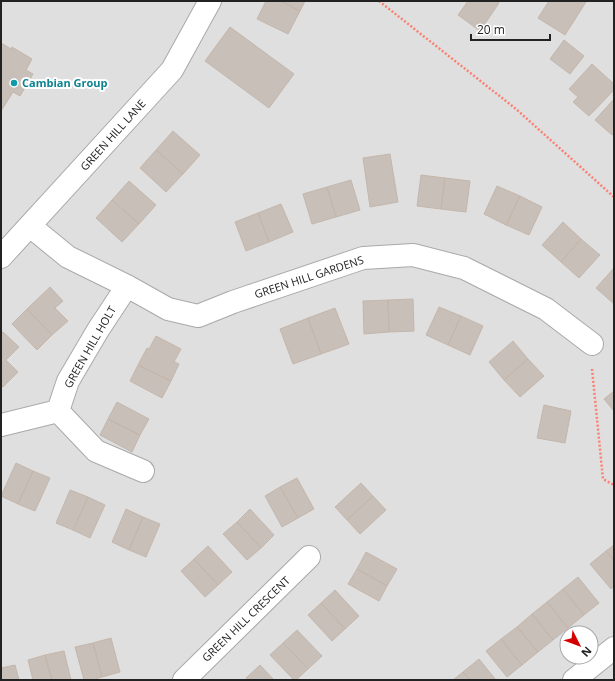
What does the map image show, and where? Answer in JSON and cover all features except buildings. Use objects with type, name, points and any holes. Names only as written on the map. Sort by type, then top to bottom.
[{"type":"street","name":"GREEN HILL LANE","points":[[1,257],[172,70],[210,1]]},
{"type":"street","name":"GREEN HILL GARDENS","points":[[30,226],[68,256],[127,286],[168,310],[198,316],[233,302],[363,258],[413,255],[464,268],[546,309],[592,344]]},
{"type":"street","name":"GREEN HILL HOLT","points":[[58,411],[68,381],[98,330],[127,286]]},
{"type":"street","points":[[1,425],[58,411],[96,451],[143,471]]},
{"type":"street","name":"GREEN HILL CRESCENT","points":[[184,680],[309,557]]},
{"type":"street","points":[[574,680],[614,648]]},
{"type":"path","points":[[379,1],[516,109],[614,197]]},
{"type":"path","points":[[592,344],[593,375],[603,479],[614,485]]},
{"type":"shaded area","points":[[1,1],[614,1],[614,680],[1,680]]},
{"type":"place","name":"Cambian Group","points":[[14,83]]}]
